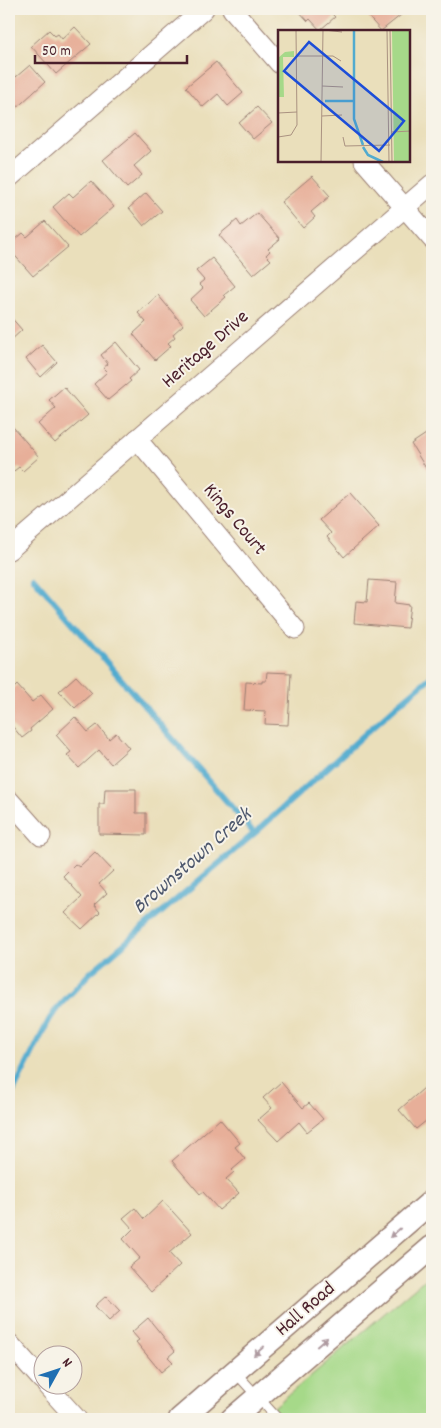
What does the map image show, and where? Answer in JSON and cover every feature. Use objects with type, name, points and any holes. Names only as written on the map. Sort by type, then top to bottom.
[{"type":"street","points":[[9,178],[204,9]]},
{"type":"street","points":[[232,9],[278,62]]},
{"type":"street","points":[[365,162],[432,239]]},
{"type":"street","name":"Heritage Drive","points":[[9,550],[432,184]]},
{"type":"street","name":"Kings Court","points":[[137,439],[295,629]]},
{"type":"street","points":[[9,800],[40,836]]},
{"type":"street","name":"Hall Road","points":[[180,1419],[432,1201]]},
{"type":"street","name":"Hall Road","points":[[232,1419],[432,1246]]},
{"type":"street","points":[[9,1342],[32,1368]]},
{"type":"street","points":[[56,1396],[77,1419]]},
{"type":"lane","points":[[235,1372],[278,1419]]},
{"type":"green space","points":[[432,1273],[432,1419],[260,1419]]},
{"type":"building","points":[[297,9],[327,9],[335,17],[320,30]]},
{"type":"building","points":[[369,9],[396,9],[401,15],[380,30],[365,13]]},
{"type":"building","points":[[75,27],[91,44],[56,74],[31,46],[49,30],[55,36],[58,34],[62,39]]},
{"type":"building","points":[[216,62],[243,93],[228,106],[218,94],[203,107],[186,87]]},
{"type":"building","points":[[30,65],[45,82],[11,113],[9,111],[9,75],[12,72],[16,77]]},
{"type":"building","points":[[257,107],[272,123],[253,139],[239,123]]},
{"type":"building","points":[[135,133],[151,151],[134,166],[142,175],[127,188],[103,160]]},
{"type":"building","points":[[312,176],[330,196],[311,212],[315,217],[303,228],[281,202]]},
{"type":"building","points":[[91,181],[114,207],[79,237],[53,207],[69,193],[73,197]]},
{"type":"building","points":[[146,193],[162,211],[144,226],[129,208]]},
{"type":"building","points":[[257,213],[280,239],[268,249],[270,251],[266,255],[271,260],[253,275],[219,235],[237,220],[241,226]]},
{"type":"building","points":[[45,221],[68,247],[33,276],[9,249],[9,245],[23,233],[27,237]]},
{"type":"building","points":[[212,258],[235,286],[224,295],[226,297],[204,316],[190,300],[203,288],[199,284],[204,280],[196,271]]},
{"type":"building","points":[[158,295],[183,325],[173,334],[175,337],[168,343],[171,346],[155,360],[133,334],[146,322],[138,313]]},
{"type":"building","points":[[9,315],[22,330],[9,342]]},
{"type":"building","points":[[116,342],[139,370],[129,379],[131,381],[108,400],[94,384],[107,372],[103,368],[108,364],[101,355]]},
{"type":"building","points":[[42,345],[57,362],[41,377],[26,359]]},
{"type":"building","points":[[64,387],[88,415],[55,443],[38,424],[56,408],[49,400]]},
{"type":"building","points":[[13,427],[39,457],[23,471],[19,467],[9,475],[9,431]]},
{"type":"building","points":[[432,430],[432,478],[411,444]]},
{"type":"building","points":[[350,493],[379,526],[344,557],[327,537],[331,533],[319,520]]},
{"type":"building","points":[[369,580],[397,582],[395,603],[410,605],[407,628],[354,623],[356,601],[367,602]]},
{"type":"building","points":[[267,672],[291,673],[288,725],[265,724],[266,711],[244,710],[246,682],[262,683],[262,681],[266,681]]},
{"type":"building","points":[[76,676],[92,693],[75,708],[59,691]]},
{"type":"building","points":[[17,685],[32,702],[41,695],[53,709],[22,738],[9,722],[12,718],[9,714],[9,693]]},
{"type":"building","points":[[75,717],[88,732],[97,725],[109,739],[116,733],[129,748],[111,764],[99,750],[79,768],[67,755],[71,752],[56,735]]},
{"type":"building","points":[[105,789],[136,789],[136,813],[146,813],[146,835],[99,834],[99,804],[104,804]]},
{"type":"building","points":[[95,852],[113,871],[99,884],[107,893],[94,905],[100,912],[82,929],[65,913],[82,897],[63,876],[75,864],[79,867]]},
{"type":"building","points":[[432,1081],[432,1116],[416,1129],[399,1110]]},
{"type":"building","points":[[281,1082],[303,1108],[309,1103],[323,1119],[307,1132],[299,1122],[278,1141],[258,1120],[272,1108],[263,1098]]},
{"type":"building","points":[[220,1119],[240,1143],[235,1147],[245,1159],[232,1170],[234,1172],[226,1179],[239,1193],[219,1210],[203,1192],[200,1194],[172,1161]]},
{"type":"building","points":[[163,1201],[192,1233],[169,1253],[180,1265],[151,1292],[129,1267],[140,1258],[123,1239],[133,1229],[123,1218],[135,1208],[144,1219]]},
{"type":"building","points":[[106,1296],[120,1311],[109,1321],[95,1306]]},
{"type":"building","points":[[148,1318],[175,1351],[168,1357],[173,1362],[161,1372],[136,1342],[139,1340],[132,1332]]},
{"type":"waterway","points":[[33,577],[254,833]]},
{"type":"waterway","name":"Brownstown Creek","points":[[9,1100],[49,1020],[58,1007],[90,973],[256,832],[432,676]]}]
